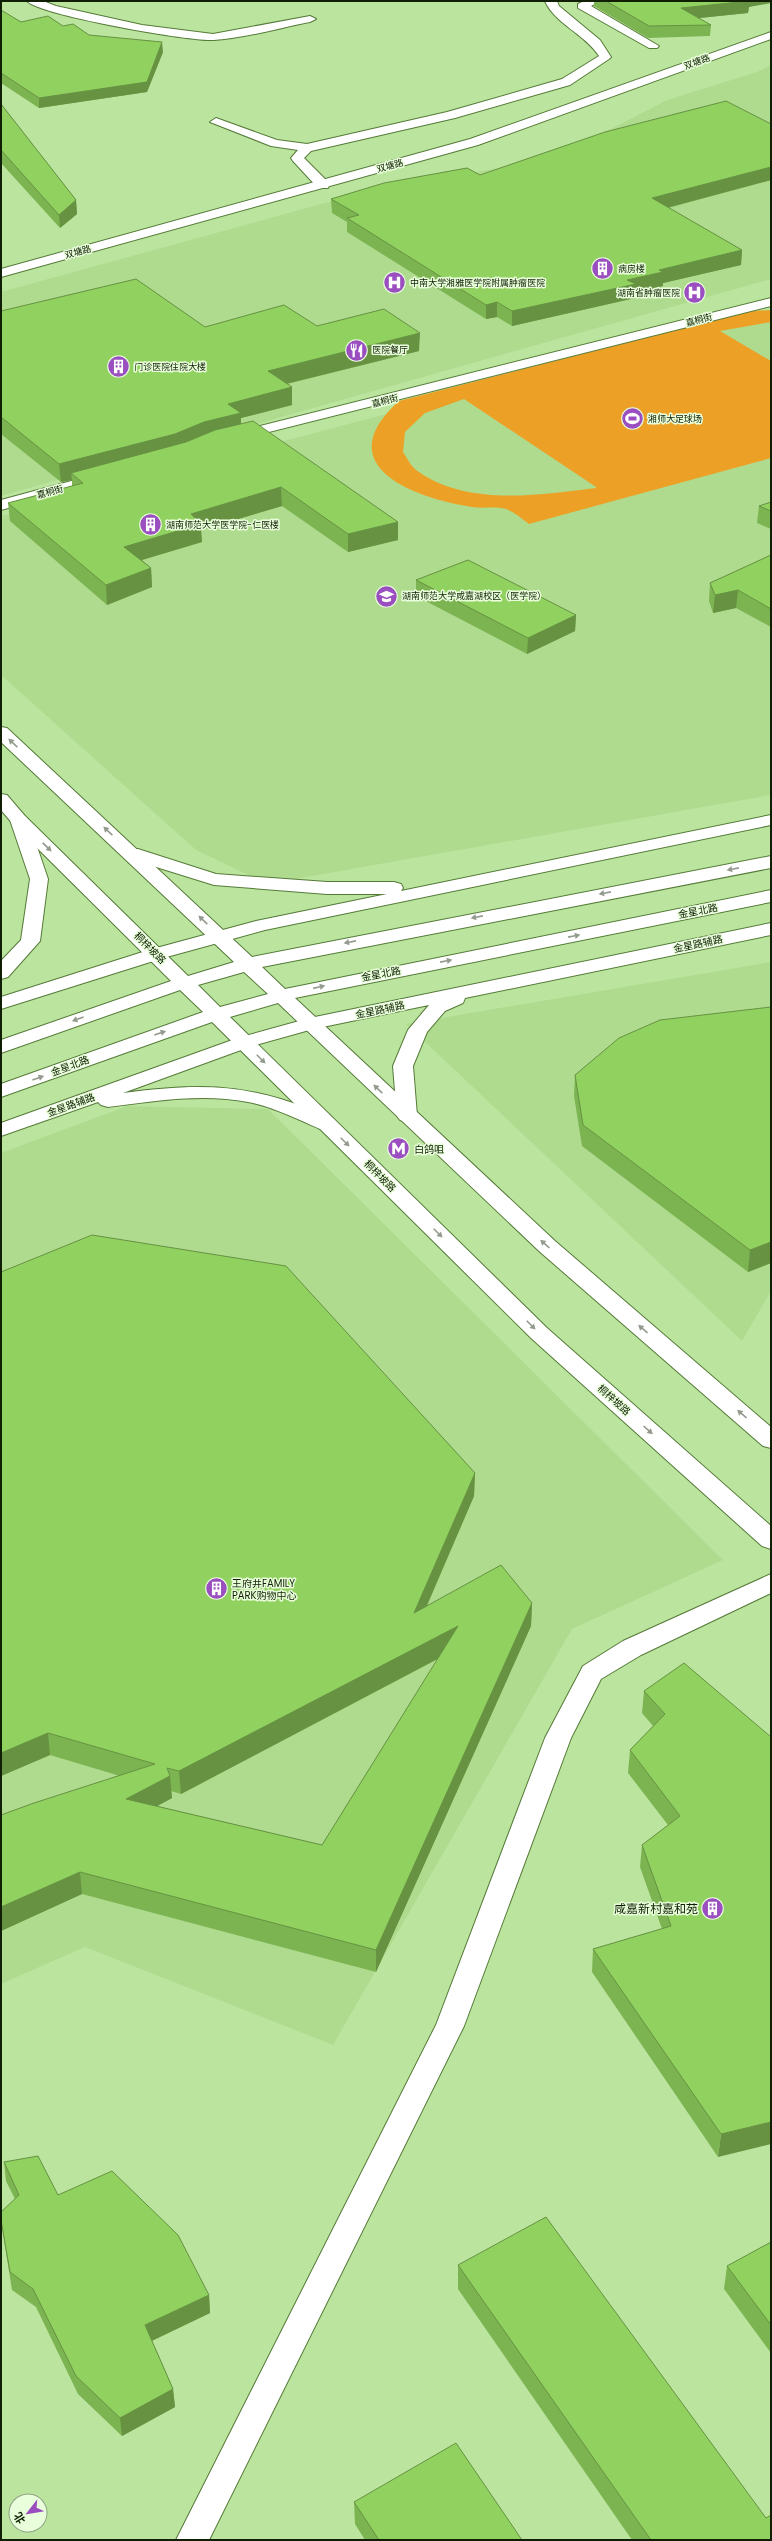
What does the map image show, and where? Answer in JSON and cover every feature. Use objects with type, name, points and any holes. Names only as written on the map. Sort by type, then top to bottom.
[{"type":"street","points":[[33,1],[53,9],[142,28],[213,37],[310,19]]},
{"type":"street","points":[[216,122],[275,142],[307,148],[341,142],[451,115],[566,82],[605,57],[596,42],[554,8],[551,1]]},
{"type":"street","points":[[594,1],[582,6],[653,46]]},
{"type":"street","name":"双塘路","points":[[1,273],[474,142],[771,35]]},
{"type":"street","points":[[307,148],[297,158],[323,185]]},
{"type":"street","name":"嘉桐街","points":[[225,440],[771,302]]},
{"type":"street","name":"嘉桐街","points":[[1,505],[114,474]]},
{"type":"street","points":[[1,732],[219,936],[407,1116],[547,1246],[771,1438]]},
{"type":"street","name":"桐梓坡路","points":[[1,799],[19,820],[540,1333],[771,1540]]},
{"type":"street","points":[[1,974],[30,940],[39,879],[19,820]]},
{"type":"street","points":[[1,1003],[156,954],[219,936],[439,888],[771,820]]},
{"type":"street","points":[[131,853],[214,879],[327,888],[439,888]]},
{"type":"street","points":[[1,1047],[184,982],[248,964],[317,948],[771,862]]},
{"type":"street","name":"金星北路","points":[[1,1091],[147,1037],[216,1014],[281,996],[360,978],[771,896]]},
{"type":"street","name":"金星路辅路","points":[[1,1130],[245,1042],[310,1024],[771,930]]},
{"type":"street","points":[[407,1116],[403,1066],[418,1030],[438,1007],[473,991]]},
{"type":"street","points":[[71,1105],[168,1094],[237,1094],[289,1108],[327,1124]]},
{"type":"street","points":[[192,2540],[450,2026],[558,1738],[592,1673],[632,1648],[771,1584]]},
{"type":"shaded area","name":"中南大学湘雅医学院附属肿瘤医院","points":[[771,65],[771,279],[1,496],[1,292],[361,193],[555,158],[667,100],[757,72]]},
{"type":"shaded area","name":"湘师大足球场","points":[[771,310],[771,322],[720,331],[771,361],[771,458],[529,524],[506,509],[480,508],[449,503],[404,487],[387,475],[375,461],[372,444],[379,424],[399,401],[749,311]],"holes":[[[464,399],[596,487],[574,491],[503,496],[480,494],[457,489],[436,482],[414,468],[403,452],[405,432],[425,413]]]},
{"type":"shaded area","name":"湖南师范大学咸嘉湖校区（医学院）","points":[[771,312],[771,795],[267,884],[196,850],[1,675],[1,516]]},
{"type":"shaded area","points":[[771,962],[771,1291],[742,1341],[406,1024]]},
{"type":"shaded area","name":"王府井FAMILY PARK购物中心","points":[[127,1106],[268,1109],[723,1560],[572,1629],[333,2045],[85,1947],[1,1984],[1,1153]]},
{"type":"building","points":[[606,1],[749,1],[681,8],[711,25],[649,26]]},
{"type":"building","points":[[1,10],[21,22],[48,16],[63,26],[73,24],[89,35],[162,42],[147,82],[39,98],[1,73]]},
{"type":"building","points":[[726,101],[771,124],[771,167],[652,198],[742,250],[659,270],[663,272],[627,280],[636,284],[512,311],[497,302],[486,305],[347,218],[359,215],[331,199],[384,183],[467,168],[480,175],[605,132]]},
{"type":"building","points":[[1,104],[76,200],[59,215],[1,150]]},
{"type":"building","name":"门诊医院住院大楼","points":[[136,279],[205,327],[284,305],[317,326],[384,309],[420,333],[268,371],[292,387],[228,404],[241,413],[204,422],[175,434],[59,464],[1,417],[1,311]]},
{"type":"building","points":[[253,421],[398,522],[348,534],[281,487],[191,514],[201,524],[124,547],[151,568],[106,585],[8,503],[83,483],[71,473],[186,442],[215,430]]},
{"type":"building","points":[[771,502],[771,511],[759,506]]},
{"type":"building","points":[[771,555],[771,609],[738,590],[715,595],[710,583]]},
{"type":"building","points":[[468,560],[576,615],[528,638],[416,580]]},
{"type":"building","points":[[771,1007],[771,1242],[750,1250],[583,1125],[575,1075],[619,1038],[660,1020]]},
{"type":"building","name":"王府井FAMILY PARK购物中心","points":[[92,1235],[286,1266],[475,1473],[414,1613],[501,1565],[532,1603],[376,1950],[80,1872],[1,1907],[1,1815],[155,1764],[48,1733],[1,1753],[1,1272]],"holes":[[[458,1626],[322,1845],[126,1799],[170,1776],[167,1768],[179,1771]]]},
{"type":"building","name":"咸嘉新村嘉和苑","points":[[684,1663],[771,1737],[771,2122],[721,2134],[593,1949],[671,1926],[642,1845],[680,1816],[630,1750],[665,1714],[644,1691]]},
{"type":"building","points":[[38,2156],[58,2195],[112,2171],[178,2235],[209,2295],[145,2325],[173,2389],[120,2418],[76,2376],[33,2289],[10,2272],[1,2212],[19,2195],[4,2162]]},
{"type":"building","points":[[546,2217],[766,2518],[771,2515],[771,2540],[651,2540],[458,2265]]},
{"type":"building","points":[[771,2242],[771,2325],[727,2266]]},
{"type":"building","points":[[456,2443],[522,2540],[379,2540],[354,2502]]},
{"type":"place","name":"病房楼","points":[[602,269]]},
{"type":"place","name":"中南大学湘雅医学院附属肿瘤医院","points":[[395,283]]},
{"type":"place","name":"湖南省肿瘤医院","points":[[695,293]]},
{"type":"place","name":"医院餐厅","points":[[356,350]]},
{"type":"place","name":"门诊医院住院大楼","points":[[119,367]]},
{"type":"place","name":"湘师大足球场","points":[[632,419]]},
{"type":"place","name":"湖南师范大学医学院-仁医楼","points":[[151,525]]},
{"type":"place","name":"湖南师范大学咸嘉湖校区（医学院）","points":[[386,596]]},
{"type":"place","name":"白鸽咀","points":[[399,1149]]},
{"type":"place","name":"王府井FAMILY PARK购物中心","points":[[217,1589]]},
{"type":"place","name":"咸嘉新村嘉和苑","points":[[713,1908]]}]
